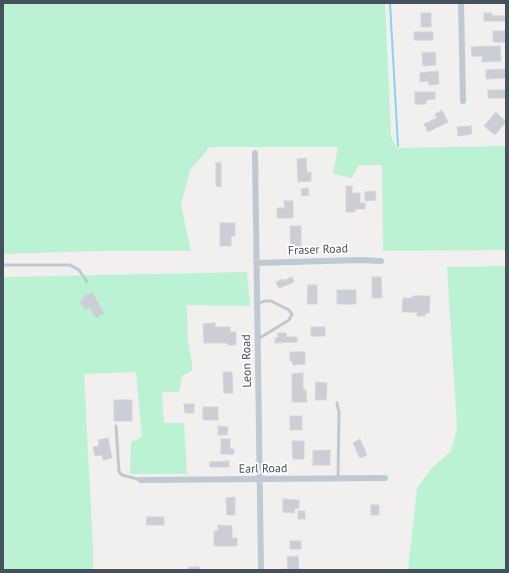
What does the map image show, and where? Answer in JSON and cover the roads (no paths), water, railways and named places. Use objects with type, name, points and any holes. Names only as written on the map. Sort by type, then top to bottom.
[{"type":"street","points":[[461,3],[463,101]]},
{"type":"street","name":"Leon Road","points":[[255,153],[261,570]]},
{"type":"street","name":"Fraser Road","points":[[256,263],[361,260],[381,262]]},
{"type":"street","name":"Earl Road","points":[[141,480],[385,478]]},
{"type":"lane","points":[[3,265],[70,265],[78,270],[87,282]]},
{"type":"lane","points":[[258,304],[264,301],[271,301],[289,310],[292,314],[289,320],[258,339]]},
{"type":"lane","points":[[337,403],[339,413],[338,479]]},
{"type":"lane","points":[[116,426],[118,472],[122,475],[141,480]]},
{"type":"waterway","points":[[390,3],[398,146]]}]
